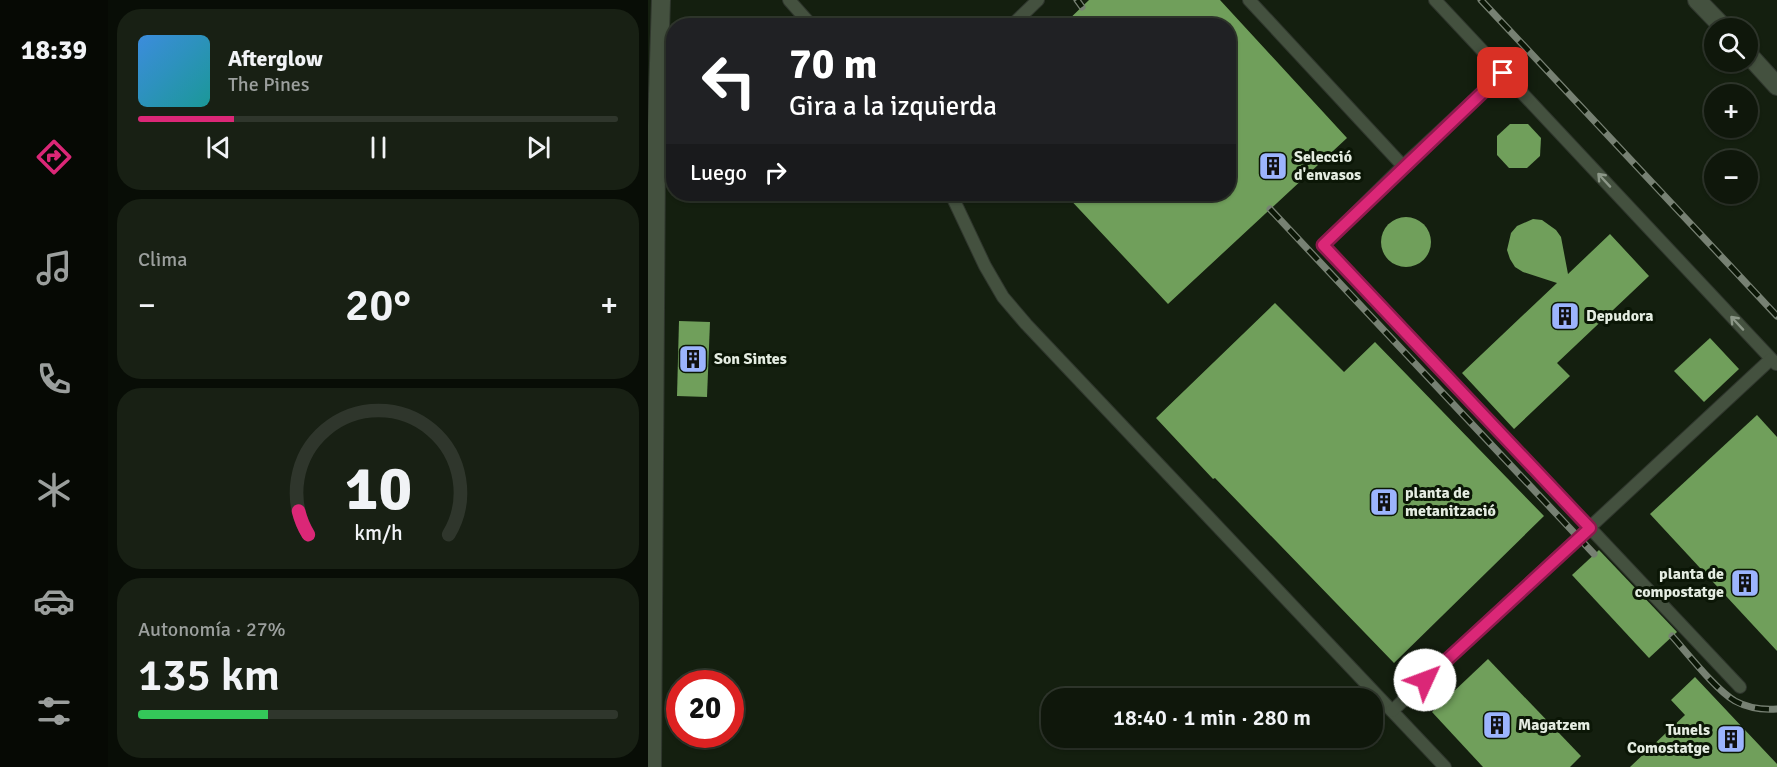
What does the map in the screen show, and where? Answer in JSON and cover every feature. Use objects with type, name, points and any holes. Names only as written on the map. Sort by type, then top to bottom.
[{"type":"street","points":[[652,767],[656,157],[661,0]]},
{"type":"street","points":[[1697,0],[1714,18]]},
{"type":"street","points":[[1758,65],[1777,86]]},
{"type":"lane","points":[[789,0],[805,18]]},
{"type":"lane","points":[[1019,18],[1038,0]]},
{"type":"lane","points":[[1249,0],[1403,166]]},
{"type":"lane","points":[[1392,711],[1774,362],[1435,0]]},
{"type":"lane","points":[[1503,73],[1403,166],[1323,245],[1740,687]]},
{"type":"lane","points":[[954,201],[985,266],[1010,306],[1445,767]]},
{"type":"building","name":"Selecció d'envasos","points":[[1089,0],[1220,0],[1347,138],[1168,304],[1072,201],[1236,201],[1236,18],[1070,18]]},
{"type":"building","points":[[1510,124],[1528,124],[1541,138],[1540,156],[1527,168],[1509,168],[1497,155],[1497,136]]},
{"type":"building","points":[[1406,217],[1424,224],[1431,242],[1424,260],[1406,267],[1388,260],[1381,242],[1388,224]]},
{"type":"building","points":[[1533,219],[1542,220],[1556,230],[1561,237],[1568,274],[1610,234],[1649,276],[1557,363],[1570,376],[1514,429],[1462,373],[1557,283],[1523,272],[1515,267],[1510,259],[1507,250],[1511,233],[1517,226]]},
{"type":"building","name":"planta de metanització","points":[[1275,303],[1344,372],[1375,342],[1544,516],[1394,663],[1156,418]]},
{"type":"building","name":"Son Sintes","points":[[679,321],[710,322],[707,397],[677,396]]},
{"type":"building","points":[[1710,338],[1739,369],[1704,402],[1674,371]]},
{"type":"building","name":"planta de compostatge","points":[[1757,415],[1777,437],[1777,651],[1650,514]]},
{"type":"building","points":[[1599,550],[1677,632],[1649,658],[1572,575]]},
{"type":"building","name":"Magatzem","points":[[1488,659],[1581,756],[1570,767],[1483,767],[1432,712]]},
{"type":"building","points":[[1695,677],[1777,764],[1777,767],[1630,767],[1685,715],[1671,700]]},
{"type":"railway","points":[[1077,0],[1082,7]]},
{"type":"railway","points":[[1481,0],[1777,316]]},
{"type":"railway","points":[[1270,209],[1594,554]]},
{"type":"railway","points":[[1672,636],[1727,696],[1750,707],[1777,709]]},
{"type":"place","name":"Selecció d'envasos","points":[[1273,166]]},
{"type":"place","name":"Depudora","points":[[1565,316]]},
{"type":"place","name":"Son Sintes","points":[[693,359]]},
{"type":"place","name":"planta de metanització","points":[[1384,502]]},
{"type":"place","name":"planta de compostatge","points":[[1745,583]]},
{"type":"place","name":"Magatzem","points":[[1497,725]]},
{"type":"place","name":"Tunels Comostatge","points":[[1731,739]]},
{"type":"route","points":[[1425,680],[1590,528],[1323,245],[1403,166],[1503,73]]}]
